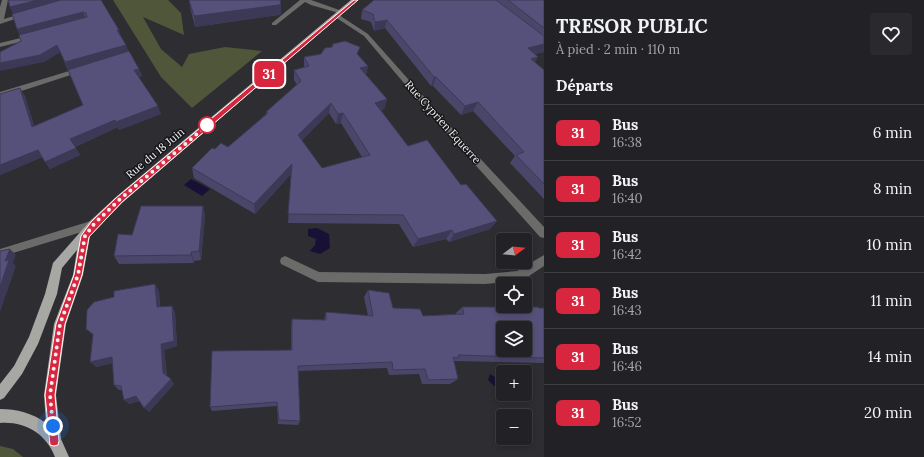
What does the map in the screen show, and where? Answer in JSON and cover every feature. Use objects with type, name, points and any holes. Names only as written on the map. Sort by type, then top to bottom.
[{"type":"main road","name":"Rue du 18 Juin","points":[[0,394],[18,370],[34,340],[51,294],[57,266],[94,224],[125,195],[355,0]]},
{"type":"main road","name":"Rue du 18 Juin","points":[[54,441],[50,395],[53,366],[60,324],[78,275],[85,236]]},
{"type":"main road","points":[[0,416],[13,416],[37,424],[54,441],[63,456]]},
{"type":"street","points":[[0,20],[5,0]]},
{"type":"street","points":[[274,24],[303,0]]},
{"type":"street","name":"Rue Cyprien Equerre","points":[[303,0],[340,14],[366,35],[446,127],[544,234]]},
{"type":"street","points":[[0,20],[30,10]]},
{"type":"street","points":[[0,20],[37,11]]},
{"type":"street","points":[[0,45],[43,34]]},
{"type":"street","points":[[0,95],[92,67]]},
{"type":"street","points":[[0,254],[74,229],[94,224]]},
{"type":"street","points":[[285,261],[318,277],[485,279],[517,276],[525,273],[544,260]]},
{"type":"green space","points":[[113,0],[168,0],[181,13],[184,35],[143,17],[161,49],[182,67],[189,54],[225,47],[262,51],[192,108],[161,77]]},
{"type":"green space","points":[[0,446],[13,449],[23,457],[0,457]]},
{"type":"shaded area","points":[[191,179],[210,189],[202,196],[184,185]]},
{"type":"shaded area","points":[[317,228],[329,234],[330,248],[320,254],[310,251],[315,245],[316,239],[308,236],[308,229]]},
{"type":"shaded area","points":[[490,374],[496,378],[496,385],[494,386],[488,380]]},
{"type":"building","points":[[8,0],[38,0],[10,7]]},
{"type":"building","points":[[61,0],[101,0],[126,45],[65,62],[57,45],[40,55],[0,63],[0,52],[21,41],[19,35],[87,17],[86,13],[83,12],[17,29],[12,14]]},
{"type":"building","points":[[189,0],[280,0],[281,3],[279,5],[194,16]]},
{"type":"building","points":[[374,0],[496,0],[544,36],[544,44],[528,48],[538,57],[531,59],[544,70],[544,184],[516,155],[524,152],[478,102],[465,106],[436,77],[434,77],[387,20],[375,22],[373,14],[362,10]]},
{"type":"building","points":[[508,0],[544,0],[544,28]]},
{"type":"building","points":[[345,41],[360,47],[357,54],[368,66],[360,68],[387,99],[375,103],[408,146],[427,140],[461,185],[466,184],[497,221],[454,234],[452,230],[418,239],[403,215],[288,214],[292,164],[254,204],[192,168],[212,148],[215,149],[221,143],[228,147],[268,113],[266,112],[301,81],[294,70],[309,66],[304,57],[321,54],[325,48],[332,47],[333,44]],"holes":[[[331,103],[338,114],[343,113],[370,155],[322,168],[298,135]]]},
{"type":"building","points":[[129,51],[139,69],[134,70],[158,106],[116,122],[115,120],[70,139],[76,148],[45,162],[38,150],[0,165],[0,94],[20,88],[32,127],[83,105],[68,70]]},
{"type":"building","points":[[141,206],[203,206],[199,251],[191,252],[191,255],[114,256],[118,234],[132,235]]},
{"type":"building","points":[[10,249],[5,261],[9,260],[0,287],[0,251]]},
{"type":"building","points":[[155,284],[157,307],[172,306],[174,341],[161,344],[163,373],[171,379],[144,408],[136,396],[124,400],[121,386],[114,385],[112,357],[90,362],[93,334],[86,329],[87,310],[94,302],[114,297],[114,291]]},
{"type":"building","points":[[368,290],[389,293],[393,308],[420,309],[423,316],[464,314],[462,307],[496,307],[496,313],[532,313],[532,307],[544,308],[544,358],[515,357],[532,357],[532,321],[496,321],[496,356],[458,355],[459,358],[453,357],[458,379],[428,380],[425,369],[393,370],[392,362],[298,366],[300,421],[279,420],[277,402],[210,407],[212,351],[292,350],[292,319],[326,320],[326,312],[373,316]]},
{"type":"bus line","name":"31","points":[[54,441],[50,395],[53,366],[60,324],[78,275],[85,236],[94,224],[119,200],[355,0]]},
{"type":"route","points":[[53,426],[50,395],[60,324],[78,275],[85,236],[94,224],[119,200],[210,123],[207,125]]}]
